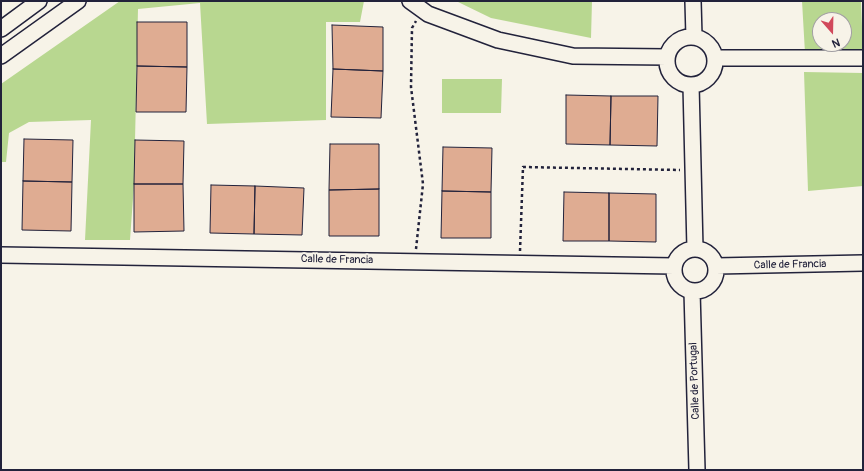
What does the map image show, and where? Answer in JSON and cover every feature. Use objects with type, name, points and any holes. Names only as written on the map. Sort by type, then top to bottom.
[{"type":"street","points":[[1,29],[39,1]]},
{"type":"street","points":[[1,56],[78,1]]},
{"type":"street","points":[[410,1],[428,14],[498,40],[574,56],[667,57]]},
{"type":"street","points":[[693,1],[694,37]]},
{"type":"street","points":[[686,37],[694,37],[702,39],[709,44],[715,58],[711,74],[705,80],[691,85],[675,79],[667,64],[667,57],[670,49],[678,40],[686,37]]},
{"type":"street","points":[[715,58],[863,58]]},
{"type":"street","points":[[691,85],[696,249]]},
{"type":"street","points":[[690,249],[696,249],[707,252],[712,257],[716,266],[716,274],[714,281],[709,286],[700,291],[692,291],[685,289],[676,281],[674,266],[676,259],[683,252],[690,249]]},
{"type":"street","name":"Calle de Francia","points":[[1,255],[674,266]]},
{"type":"street","name":"Calle de Francia","points":[[716,266],[863,263]]},
{"type":"street","name":"Calle de Portugal","points":[[692,291],[697,470]]},
{"type":"path","points":[[415,262],[423,184],[411,87],[412,28],[423,10]]},
{"type":"path","points":[[520,264],[523,167],[693,171]]},
{"type":"green space","points":[[120,1],[364,1],[360,22],[326,22],[326,120],[207,124],[200,3],[138,9],[134,184],[130,240],[85,240],[91,120],[29,122],[9,133],[6,162],[1,162],[1,84]]},
{"type":"green space","points":[[456,1],[592,1],[591,38],[491,18]]},
{"type":"green space","points":[[802,1],[861,1],[863,52],[805,53]]},
{"type":"green space","points":[[804,72],[863,73],[863,186],[808,191]]},
{"type":"green space","points":[[442,79],[502,79],[501,113],[442,113]]},
{"type":"building","points":[[137,22],[187,22],[187,67],[137,66]]},
{"type":"building","points":[[332,25],[383,27],[383,71],[333,69]]},
{"type":"building","points":[[137,66],[187,67],[186,112],[136,112]]},
{"type":"building","points":[[333,69],[383,71],[381,118],[331,117]]},
{"type":"building","points":[[566,95],[611,96],[610,145],[566,144]]},
{"type":"building","points":[[611,96],[658,96],[657,146],[610,145]]},
{"type":"building","points":[[24,139],[73,140],[72,182],[23,181]]},
{"type":"building","points":[[135,140],[184,141],[183,184],[134,184]]},
{"type":"building","points":[[330,144],[379,144],[379,189],[329,190]]},
{"type":"building","points":[[443,147],[492,148],[491,192],[442,191]]},
{"type":"building","points":[[23,181],[72,182],[71,231],[22,230]]},
{"type":"building","points":[[134,184],[183,184],[184,231],[134,232]]},
{"type":"building","points":[[211,185],[255,186],[254,234],[210,233]]},
{"type":"building","points":[[255,186],[304,188],[302,235],[254,234]]},
{"type":"building","points":[[379,189],[379,236],[329,236],[329,190]]},
{"type":"building","points":[[442,191],[491,192],[491,238],[441,238]]},
{"type":"building","points":[[564,192],[609,193],[609,241],[563,241]]},
{"type":"building","points":[[609,193],[656,194],[656,242],[609,241]]}]
